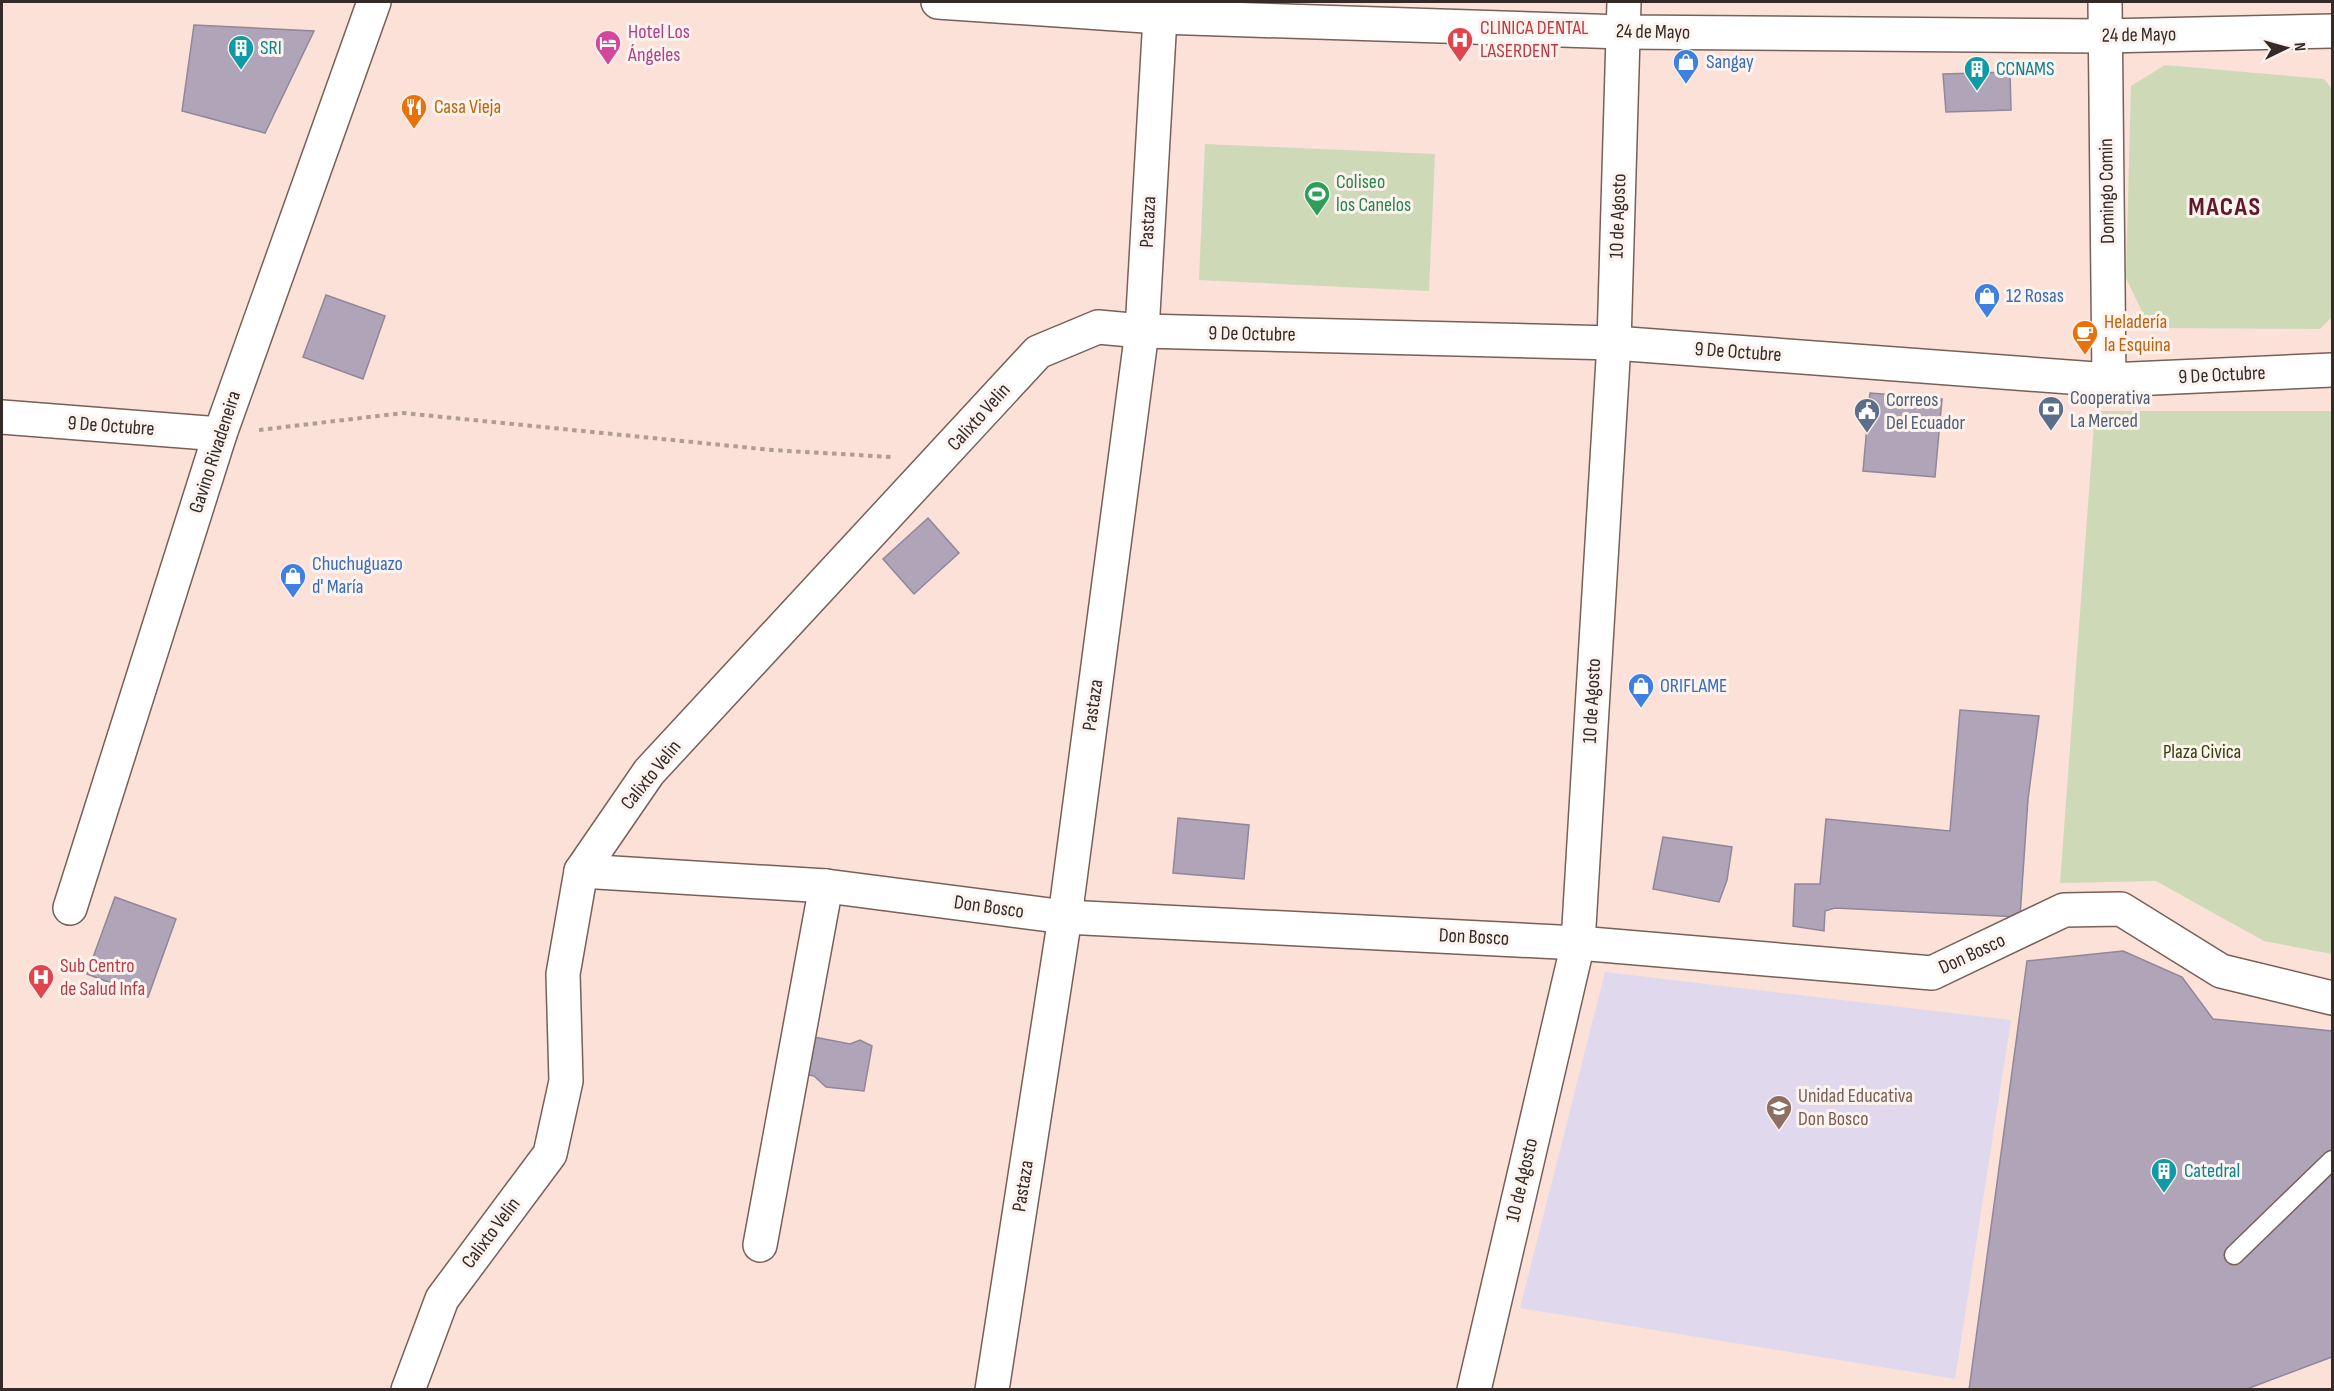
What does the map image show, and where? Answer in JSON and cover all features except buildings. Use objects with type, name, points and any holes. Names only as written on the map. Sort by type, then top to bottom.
[{"type":"street","name":"Gavino Rivadeneira","points":[[70,908],[220,434],[374,2]]},
{"type":"street","name":"24 de Mayo","points":[[938,2],[1160,17],[1624,16],[2104,36],[2332,31]]},
{"type":"street","name":"Domingo Comin","points":[[2105,2],[2109,380]]},
{"type":"street","name":"10 de Agosto","points":[[1474,1389],[1578,943],[1614,343],[1624,16]]},
{"type":"street","name":"Pastaza","points":[[992,1389],[1065,917],[1142,331],[1160,17]]},
{"type":"street","name":"Calixto Velin","points":[[408,1389],[442,1299],[550,1154],[566,1081],[563,974],[581,871],[649,772],[1038,352],[1098,327],[1142,331]]},
{"type":"street","name":"9 De Octubre","points":[[1142,331],[1614,343],[2109,380],[2332,370]]},
{"type":"street","name":"9 De Octubre","points":[[2,417],[220,434]]},
{"type":"street","name":"Don Bosco","points":[[581,871],[826,886],[1065,917],[1578,943],[1932,973],[2064,910],[2121,909],[2221,971],[2332,998]]},
{"type":"street","points":[[760,1245],[826,886]]},
{"type":"lane","points":[[2234,1255],[2332,1160]]},
{"type":"path","points":[[220,434],[403,413],[772,450],[940,460]]},
{"type":"shaded area","name":"Unidad Educativa Don Bosco","points":[[1605,972],[2011,1020],[1955,1379],[1520,1308]]},
{"type":"green space","points":[[2165,65],[2324,79],[2332,89],[2332,317],[2320,329],[2150,328],[2126,278],[2131,86]]},
{"type":"green space","name":"Coliseo los Canelos","points":[[1205,144],[1435,154],[1429,291],[1199,280]]},
{"type":"green space","name":"Plaza Civica","points":[[2095,411],[2332,411],[2332,954],[2264,941],[2156,881],[2060,883]]},
{"type":"place","name":"CLINICA DENTAL LASERDENT","points":[[1460,63]]},
{"type":"place","name":"Hotel Los Ángeles","points":[[608,66]]},
{"type":"place","name":"SRI","points":[[241,71]]},
{"type":"place","name":"Sangay","points":[[1686,85]]},
{"type":"place","name":"CCNAMS","points":[[1977,92]]},
{"type":"place","name":"Casa Vieja","points":[[414,130]]},
{"type":"place","name":"Coliseo los Canelos","points":[[1317,217]]},
{"type":"place","name":"12 Rosas","points":[[1987,319]]},
{"type":"place","name":"Heladería la Esquina","points":[[2085,356]]},
{"type":"place","name":"Cooperativa La Merced","points":[[2051,432]]},
{"type":"place","name":"Correos Del Ecuador","points":[[1867,434]]},
{"type":"place","name":"Chuchuguazo d' María","points":[[293,599]]},
{"type":"place","name":"ORIFLAME","points":[[1641,709]]},
{"type":"place","name":"Sub Centro de Salud Infa","points":[[41,1000]]},
{"type":"place","name":"Unidad Educativa Don Bosco","points":[[1779,1131]]},
{"type":"place","name":"Catedral","points":[[2164,1194]]},
{"type":"district","name":"MACAS","points":[[2225,207]]}]
